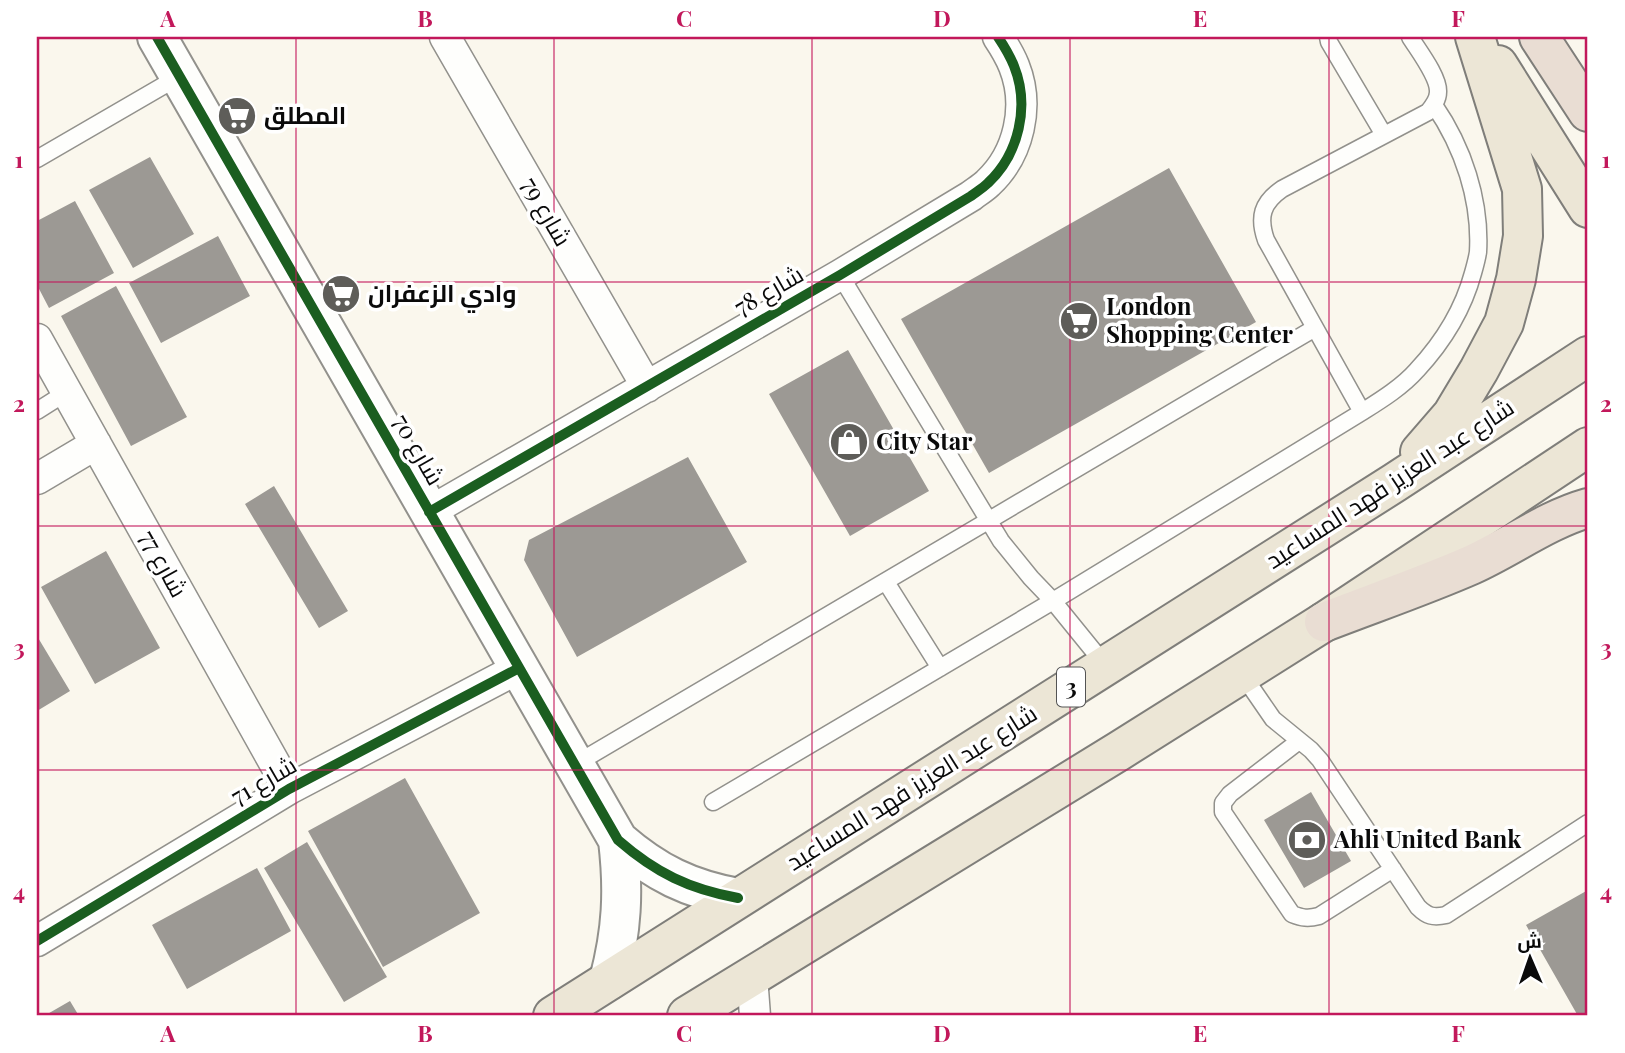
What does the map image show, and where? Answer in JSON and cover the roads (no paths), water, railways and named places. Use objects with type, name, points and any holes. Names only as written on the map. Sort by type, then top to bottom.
[{"type":"highway","points":[[1539,37],[1588,112]]},
{"type":"highway","points":[[1324,622],[1472,564],[1545,525],[1588,508]]},
{"type":"main road","points":[[1477,37],[1588,208]]},
{"type":"main road","points":[[1394,483],[1452,415],[1479,370],[1504,323],[1516,279],[1523,236],[1522,190],[1477,37]]},
{"type":"main road","name":"شارع عبد العزيز فهد المساعيد","points":[[553,1016],[1394,483],[1588,356]]},
{"type":"main road","points":[[687,1016],[1242,674],[1588,447]]},
{"type":"street","name":"شارع 70","points":[[157,37],[618,840],[661,873],[712,894],[738,898]]},
{"type":"street","name":"شارع 79","points":[[445,37],[647,387]]},
{"type":"street","name":"شارع 78","points":[[429,512],[840,275],[971,197],[988,184],[1002,168],[1012,149],[1022,108],[1014,66],[998,37]]},
{"type":"street","name":"شارع 77","points":[[39,346],[289,789]]},
{"type":"street","points":[[37,479],[96,444]]},
{"type":"street","name":"شارع 71","points":[[37,941],[289,789],[519,668]]},
{"type":"street","name":"شارع 70","points":[[609,980],[616,953],[622,897],[618,840]]},
{"type":"street","points":[[752,976],[755,1016]]},
{"type":"lane","points":[[1328,37],[1384,135]]},
{"type":"lane","points":[[1362,412],[1266,240],[1262,229],[1262,216],[1272,195],[1428,112],[1434,105],[1438,84],[1410,37]]},
{"type":"lane","points":[[37,159],[180,76]]},
{"type":"lane","points":[[713,802],[1054,601],[1362,412],[1390,394],[1416,372],[1438,346],[1456,318],[1478,255],[1475,213],[1467,172],[1454,137],[1434,105]]},
{"type":"lane","points":[[840,275],[988,521],[1016,560],[1054,601],[1106,666]]},
{"type":"lane","points":[[574,765],[1315,328]]},
{"type":"lane","points":[[37,411],[67,392]]},
{"type":"lane","points":[[886,582],[940,668]]},
{"type":"lane","points":[[1242,674],[1267,711],[1320,760],[1418,907],[1426,914],[1436,917],[1446,915],[1588,823]]},
{"type":"lane","points":[[1299,741],[1230,794],[1223,803],[1223,812],[1292,914],[1310,919],[1319,916],[1393,869]]},
{"type":"place","name":"المطلق","points":[[237,116]]},
{"type":"place","name":"وادي الزعفران","points":[[341,294]]},
{"type":"place","name":"London Shopping Center","points":[[1079,321]]},
{"type":"place","name":"City Star","points":[[849,442]]},
{"type":"place","name":"Ahli United Bank","points":[[1307,840]]}]
